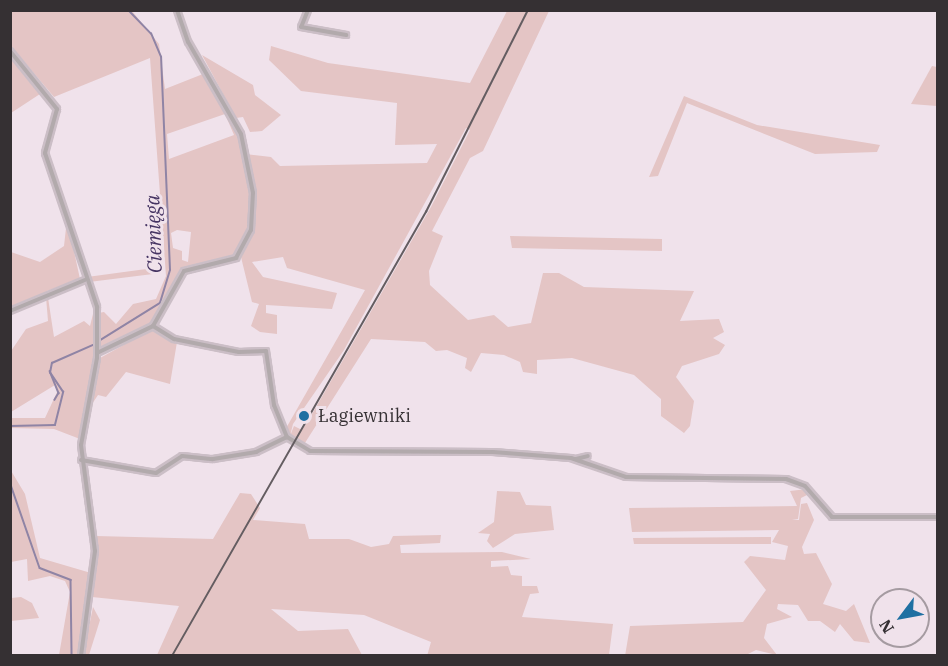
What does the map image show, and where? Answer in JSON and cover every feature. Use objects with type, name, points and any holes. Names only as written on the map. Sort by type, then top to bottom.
[{"type":"street","points":[[98,354],[153,326],[186,269],[241,254],[254,212],[238,125],[188,42],[177,10]]},
{"type":"street","points":[[308,10],[301,27],[346,35]]},
{"type":"street","points":[[10,51],[57,109],[45,153],[64,198],[85,280],[96,304],[95,335],[98,354],[81,460],[95,551],[81,656]]},
{"type":"street","points":[[10,311],[85,280]]},
{"type":"street","points":[[153,326],[174,339],[239,352],[266,351],[274,405],[286,437],[310,451],[487,452],[576,459],[626,477],[791,480],[805,486],[821,510],[836,518],[938,517]]},
{"type":"street","points":[[81,460],[156,473],[182,456],[213,459],[256,452],[286,437]]},
{"type":"street","points":[[576,459],[588,456]]},
{"type":"shaded area","points":[[11,11],[132,11],[159,44],[165,89],[203,74],[195,56],[233,118],[245,154],[271,157],[280,166],[427,163],[437,144],[395,145],[397,103],[301,91],[269,60],[271,46],[328,63],[470,83],[507,11],[549,11],[483,151],[470,158],[432,231],[443,236],[429,271],[430,285],[468,320],[494,315],[508,327],[531,323],[543,273],[559,273],[584,287],[694,291],[680,321],[719,319],[724,332],[713,338],[725,345],[719,354],[682,366],[676,377],[694,401],[690,426],[684,433],[661,416],[661,399],[634,375],[572,358],[537,360],[537,374],[523,372],[520,362],[504,355],[481,353],[471,372],[465,368],[467,358],[447,350],[436,351],[425,342],[371,339],[303,446],[290,435],[285,430],[365,290],[287,268],[283,257],[252,262],[263,277],[337,293],[332,309],[266,305],[266,313],[277,315],[277,334],[260,332],[251,326],[259,304],[252,302],[240,253],[184,267],[151,326],[96,352],[80,439],[54,429],[11,428],[11,418],[45,418],[58,390],[55,385],[11,412],[11,351],[26,329],[48,321],[46,297],[11,314],[11,252],[40,262],[64,246],[67,219],[80,279],[47,291],[54,337],[84,321],[90,326],[93,314],[104,312],[116,324],[133,304],[156,299],[166,276],[150,58],[54,97],[11,46]],"holes":[[[225,114],[234,135],[169,159],[167,134]],[[466,128],[470,130],[431,207],[312,414],[302,430],[294,426],[290,435],[293,424],[344,350]],[[177,230],[191,232],[188,262],[182,260],[182,251],[173,248],[171,233]]]},
{"type":"shaded area","points":[[202,55],[253,85],[255,95],[281,115],[262,131],[250,132],[243,117],[236,118]]},
{"type":"shaded area","points":[[12,59],[40,94],[11,113],[10,60]]},
{"type":"shaded area","points":[[932,66],[937,67],[937,106],[911,104]]},
{"type":"shaded area","points":[[684,96],[757,125],[880,145],[877,152],[815,154],[687,103],[658,176],[649,177]]},
{"type":"shaded area","points":[[510,236],[662,239],[662,251],[512,248]]},
{"type":"shaded area","points":[[161,267],[161,273],[89,282],[87,277]]},
{"type":"shaded area","points":[[151,330],[177,342],[170,384],[126,372],[106,397],[98,395],[90,407],[100,358]]},
{"type":"shaded area","points":[[10,469],[25,494],[40,558],[91,573],[79,655],[59,655],[70,592],[65,581],[50,576],[28,581],[27,559],[11,562]]},
{"type":"shaded area","points":[[807,489],[809,494],[801,498],[798,519],[792,520],[799,520],[801,504],[807,503],[814,520],[802,547],[804,554],[816,553],[832,584],[823,604],[846,611],[854,604],[870,643],[854,641],[840,624],[835,632],[820,621],[808,621],[798,605],[778,604],[777,609],[792,617],[767,624],[764,638],[777,655],[756,650],[744,656],[625,656],[630,626],[743,622],[766,590],[744,562],[750,556],[785,560],[788,546],[772,542],[779,530],[632,532],[629,508],[797,506],[790,491]]},
{"type":"shaded area","points":[[497,491],[520,492],[526,505],[551,506],[554,530],[515,534],[493,548],[487,541],[490,534],[478,533],[494,522]]},
{"type":"shaded area","points":[[240,493],[251,494],[260,508],[253,520],[305,524],[309,539],[349,539],[371,547],[389,544],[393,536],[441,535],[440,543],[400,545],[401,553],[502,552],[531,559],[491,561],[491,567],[508,566],[511,575],[522,576],[522,586],[537,586],[539,593],[530,594],[522,617],[613,624],[609,655],[427,656],[431,642],[364,615],[271,609],[298,631],[348,629],[362,655],[157,655],[179,606],[92,597],[96,536],[213,539]]},
{"type":"shaded area","points":[[771,537],[771,544],[634,544],[633,538]]},
{"type":"shaded area","points":[[21,597],[32,603],[39,618],[11,621],[11,598]]},
{"type":"shaded area","points":[[93,607],[100,620],[89,655],[83,656]]},
{"type":"waterway","name":"Ciemięga","points":[[99,341],[160,303],[170,270],[161,57],[151,34],[128,10]]},
{"type":"waterway","name":"Ciemięga","points":[[10,426],[55,425],[63,392],[50,373],[52,363],[95,344]]},
{"type":"waterway","name":"Ciemięga","points":[[50,371],[59,393],[55,400]]},
{"type":"waterway","name":"Ciemięga","points":[[10,482],[40,568],[71,580],[72,656]]},
{"type":"railway","points":[[172,656],[426,212],[528,10]]},
{"type":"place","name":"Łagiewniki","points":[[304,416]]}]
